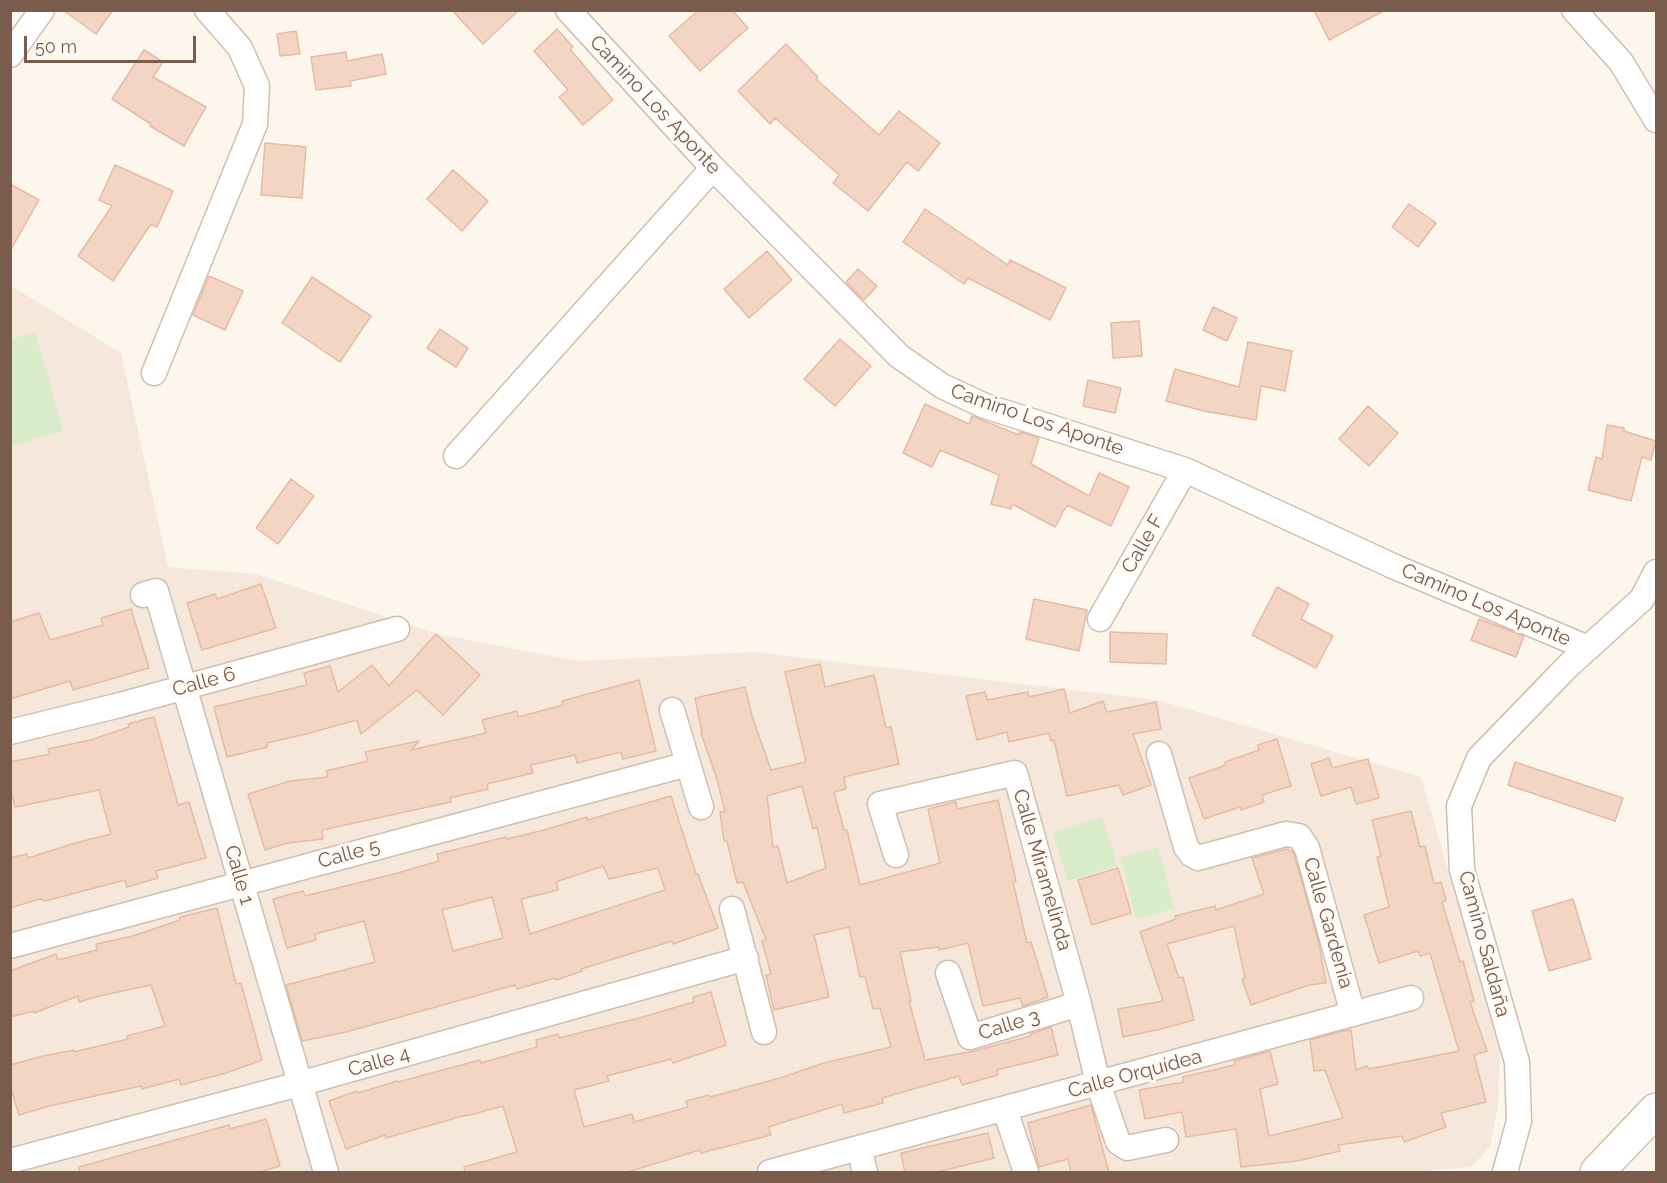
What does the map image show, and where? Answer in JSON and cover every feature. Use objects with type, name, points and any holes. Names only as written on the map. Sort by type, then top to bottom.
[{"type":"street","points":[[10,54],[42,10]]},
{"type":"street","points":[[154,373],[255,124],[257,86],[240,48],[207,10]]},
{"type":"street","name":"Camino Los Aponte","points":[[568,10],[713,168],[899,356],[942,387],[986,406],[1185,470],[1395,567],[1588,648]]},
{"type":"street","points":[[1574,10],[1621,62],[1656,120]]},
{"type":"street","points":[[456,456],[713,168]]},
{"type":"street","name":"Calle F","points":[[1100,619],[1185,470]]},
{"type":"street","name":"Camino Saldaña","points":[[1505,1173],[1519,1120],[1517,1062],[1462,870],[1459,806],[1479,758],[1588,648],[1642,600],[1656,572]]},
{"type":"street","name":"Calle 1","points":[[142,594],[156,591],[326,1173]]},
{"type":"street","name":"Calle 6","points":[[10,732],[184,688],[397,629]]},
{"type":"street","points":[[672,710],[701,807]]},
{"type":"street","name":"Calle Gardenia","points":[[1159,754],[1186,847],[1197,858],[1286,834],[1299,836],[1307,848],[1353,1014]]},
{"type":"street","name":"Calle 5","points":[[10,946],[688,764]]},
{"type":"street","name":"Calle Miramelinda","points":[[896,855],[880,804],[1015,773],[1079,1004],[1098,1083],[1118,1142],[1128,1148],[1166,1140]]},
{"type":"street","points":[[732,909],[764,1032]]},
{"type":"street","name":"Calle 4","points":[[10,1161],[299,1084],[746,958]]},
{"type":"street","name":"Calle 3","points":[[948,973],[970,1037],[1079,1004]]},
{"type":"street","name":"Calle Orquídea","points":[[859,1149],[1411,998]]},
{"type":"street","points":[[1005,1110],[1026,1173]]},
{"type":"street","points":[[1597,1173],[1656,1110]]},
{"type":"street","points":[[770,1173],[859,1149],[865,1173]]},
{"type":"shaded area","points":[[10,285],[121,353],[168,567],[256,574],[441,635],[579,661],[754,652],[1157,700],[1421,777],[1500,1048],[1498,1107],[1490,1147],[1471,1167],[1410,1172],[11,1172]]},
{"type":"green space","points":[[35,332],[63,431],[11,446],[11,339]]},
{"type":"green space","points":[[1102,817],[1117,866],[1068,881],[1053,832]]},
{"type":"green space","points":[[1158,847],[1174,909],[1136,919],[1121,858]]},
{"type":"building","points":[[63,10],[113,10],[96,34]]},
{"type":"building","points":[[452,10],[519,10],[483,44]]},
{"type":"building","points":[[699,10],[732,10],[748,28],[700,71],[669,36]]},
{"type":"building","points":[[1314,10],[1385,10],[1329,40]]},
{"type":"building","points":[[557,29],[573,47],[570,49],[613,100],[583,125],[559,97],[568,90],[534,51]]},
{"type":"building","points":[[296,31],[300,54],[280,56],[277,34]]},
{"type":"building","points":[[786,44],[818,77],[816,79],[879,135],[899,111],[940,143],[918,171],[907,162],[868,211],[833,183],[839,175],[775,118],[770,124],[738,91]]},
{"type":"building","points":[[144,50],[163,62],[153,77],[206,107],[184,146],[150,126],[151,124],[112,99]]},
{"type":"building","points":[[346,52],[347,61],[382,54],[386,74],[350,81],[351,86],[316,90],[311,57]]},
{"type":"building","points":[[265,143],[306,147],[302,198],[261,195]]},
{"type":"building","points":[[115,165],[173,191],[157,227],[151,224],[113,281],[78,256],[112,206],[99,200]]},
{"type":"building","points":[[453,170],[488,201],[462,231],[427,199]]},
{"type":"building","points":[[10,184],[39,200],[10,251]]},
{"type":"building","points":[[1409,204],[1436,223],[1418,247],[1392,227]]},
{"type":"building","points":[[925,209],[1008,265],[1010,260],[1066,288],[1050,320],[968,278],[964,284],[903,242]]},
{"type":"building","points":[[767,251],[792,280],[749,318],[724,289]]},
{"type":"building","points":[[858,269],[877,286],[864,300],[846,282]]},
{"type":"building","points":[[209,276],[243,291],[225,330],[193,315]]},
{"type":"building","points":[[312,277],[371,316],[340,362],[282,323]]},
{"type":"building","points":[[1213,307],[1237,318],[1227,341],[1203,330]]},
{"type":"building","points":[[1139,321],[1142,356],[1113,358],[1111,323]]},
{"type":"building","points":[[440,329],[468,348],[456,367],[427,348]]},
{"type":"building","points":[[840,339],[871,366],[835,406],[804,379]]},
{"type":"building","points":[[1248,342],[1292,351],[1285,391],[1261,386],[1256,420],[1204,411],[1166,401],[1175,369],[1239,387]]},
{"type":"building","points":[[1088,380],[1121,388],[1115,413],[1083,406]]},
{"type":"building","points":[[925,404],[969,424],[972,416],[1019,435],[1020,432],[1039,438],[1031,464],[1089,496],[1099,473],[1129,487],[1111,526],[1067,505],[1055,527],[1012,504],[1011,509],[991,504],[999,475],[940,450],[932,467],[903,453]]},
{"type":"building","points":[[1368,406],[1398,433],[1369,466],[1339,439]]},
{"type":"building","points":[[1607,425],[1624,428],[1624,431],[1656,441],[1651,460],[1642,457],[1631,501],[1588,490],[1596,457],[1602,459]]},
{"type":"building","points":[[291,479],[314,496],[278,544],[256,528]]},
{"type":"building","points":[[261,584],[276,628],[202,650],[187,603],[215,594],[217,599]]},
{"type":"building","points":[[1277,587],[1309,604],[1301,619],[1333,636],[1316,668],[1252,635]]},
{"type":"building","points":[[1034,599],[1087,610],[1079,651],[1026,639]]},
{"type":"building","points":[[131,609],[149,668],[73,690],[70,681],[10,699],[10,622],[39,613],[50,640],[103,625],[101,618]]},
{"type":"building","points":[[1479,619],[1524,636],[1516,657],[1471,640]]},
{"type":"building","points":[[1110,632],[1167,634],[1166,664],[1110,662]]},
{"type":"building","points":[[436,634],[480,675],[443,715],[417,690],[361,734],[357,720],[267,743],[268,747],[227,757],[214,707],[307,685],[304,673],[330,666],[338,692],[372,665],[389,686]]},
{"type":"building","points":[[820,664],[825,687],[874,675],[886,728],[891,727],[899,764],[844,777],[846,789],[834,792],[844,830],[847,830],[860,885],[940,863],[928,809],[956,802],[957,809],[998,800],[1027,943],[1031,942],[1048,997],[1023,1006],[1020,998],[983,1006],[968,943],[939,950],[938,947],[900,952],[911,1001],[909,1001],[925,1060],[974,1051],[1031,1036],[1031,1034],[1051,1027],[1058,1055],[997,1070],[998,1075],[962,1085],[959,1076],[882,1098],[883,1103],[844,1113],[842,1104],[768,1127],[771,1135],[701,1153],[700,1150],[624,1173],[465,1173],[464,1167],[517,1152],[503,1106],[386,1138],[385,1135],[346,1149],[329,1101],[357,1091],[358,1093],[480,1060],[481,1063],[537,1047],[536,1040],[558,1034],[559,1038],[639,1018],[694,1002],[693,997],[711,992],[726,1045],[673,1063],[671,1059],[607,1076],[609,1081],[574,1090],[584,1127],[632,1114],[634,1122],[688,1107],[686,1101],[709,1095],[710,1097],[824,1063],[891,1047],[880,1008],[873,1009],[865,976],[860,977],[849,927],[814,935],[829,997],[774,1010],[766,975],[771,974],[762,941],[766,940],[743,882],[737,883],[727,841],[724,841],[720,812],[725,812],[717,779],[701,733],[695,698],[745,687],[752,716],[771,770],[806,762],[785,672]],"holes":[[[802,786],[813,829],[817,827],[826,868],[787,883],[778,846],[773,847],[767,796]]]},
{"type":"building","points":[[639,680],[656,751],[623,759],[621,752],[577,763],[575,755],[531,765],[533,773],[487,784],[488,789],[450,798],[451,802],[322,830],[323,839],[288,843],[265,850],[248,794],[290,781],[328,777],[326,771],[368,761],[365,752],[419,741],[411,750],[486,733],[482,720],[517,711],[518,717],[563,705],[562,701]]},
{"type":"building","points":[[1064,689],[1070,713],[1103,701],[1107,712],[1156,702],[1161,729],[1133,734],[1151,785],[1123,795],[1119,785],[1067,796],[1054,740],[1051,741],[1049,733],[1009,742],[1007,732],[977,740],[966,696],[985,692],[987,700],[1028,692],[1029,697]]},
{"type":"building","points":[[154,717],[178,805],[189,802],[206,858],[156,871],[158,878],[127,887],[125,880],[10,908],[10,858],[27,854],[28,858],[111,834],[99,790],[15,807],[10,787],[10,762],[50,754],[48,749],[90,740],[129,727],[128,724]]},
{"type":"building","points":[[1277,739],[1291,786],[1262,795],[1264,802],[1204,819],[1189,778],[1226,765],[1225,762],[1259,750],[1258,745]]},
{"type":"building","points":[[1329,758],[1332,768],[1368,759],[1379,798],[1356,804],[1351,787],[1321,796],[1311,764]]},
{"type":"building","points":[[1515,762],[1623,798],[1615,821],[1508,785]]},
{"type":"building","points":[[671,796],[696,874],[698,874],[718,928],[673,944],[672,941],[581,969],[582,971],[556,980],[555,978],[517,989],[515,985],[346,1032],[302,1041],[286,985],[375,962],[364,921],[315,934],[316,940],[287,948],[273,899],[303,891],[305,896],[398,873],[439,861],[437,854],[544,830],[587,817],[587,820]],"holes":[[[603,866],[609,879],[658,868],[665,890],[530,934],[521,899],[558,890],[556,882]],[[492,897],[503,938],[453,951],[442,910]]]},
{"type":"building","points":[[1411,811],[1420,847],[1425,846],[1434,884],[1441,882],[1446,900],[1442,902],[1460,962],[1463,961],[1474,1001],[1470,1002],[1487,1051],[1474,1055],[1486,1102],[1441,1113],[1446,1127],[1404,1142],[1402,1136],[1338,1145],[1340,1151],[1297,1161],[1241,1167],[1236,1129],[1186,1137],[1182,1112],[1145,1119],[1139,1090],[1184,1082],[1183,1077],[1235,1065],[1234,1061],[1270,1051],[1278,1084],[1260,1089],[1269,1136],[1343,1118],[1325,1070],[1314,1071],[1310,1040],[1343,1031],[1351,1030],[1356,1070],[1367,1066],[1369,1069],[1459,1051],[1430,953],[1420,956],[1418,951],[1379,963],[1364,915],[1389,907],[1377,857],[1381,856],[1372,820]]},
{"type":"building","points":[[1287,849],[1293,852],[1303,885],[1319,944],[1326,983],[1309,985],[1251,1005],[1242,979],[1245,978],[1234,926],[1167,944],[1179,978],[1183,977],[1194,1020],[1123,1037],[1118,1009],[1163,1001],[1140,932],[1176,919],[1175,916],[1215,906],[1216,910],[1264,894],[1252,858]]},
{"type":"building","points":[[1118,868],[1131,913],[1092,925],[1078,880]]},
{"type":"building","points":[[1573,899],[1591,959],[1549,971],[1532,911]]},
{"type":"building","points":[[217,908],[236,984],[241,983],[262,1060],[226,1073],[181,1085],[179,1079],[142,1089],[141,1086],[49,1106],[19,1115],[10,1085],[10,1065],[128,1039],[127,1036],[165,1026],[151,985],[79,1002],[78,996],[34,1013],[34,1011],[10,1017],[10,971],[56,954],[58,960],[97,950],[96,944],[133,936],[180,920],[180,917]]},
{"type":"building","points":[[1091,1105],[1109,1173],[1071,1173],[1068,1159],[1039,1167],[1028,1123]]},
{"type":"building","points":[[266,1119],[280,1166],[256,1173],[79,1173],[79,1167],[229,1125],[230,1129]]},
{"type":"building","points":[[988,1133],[994,1158],[933,1173],[905,1173],[901,1153]]}]
